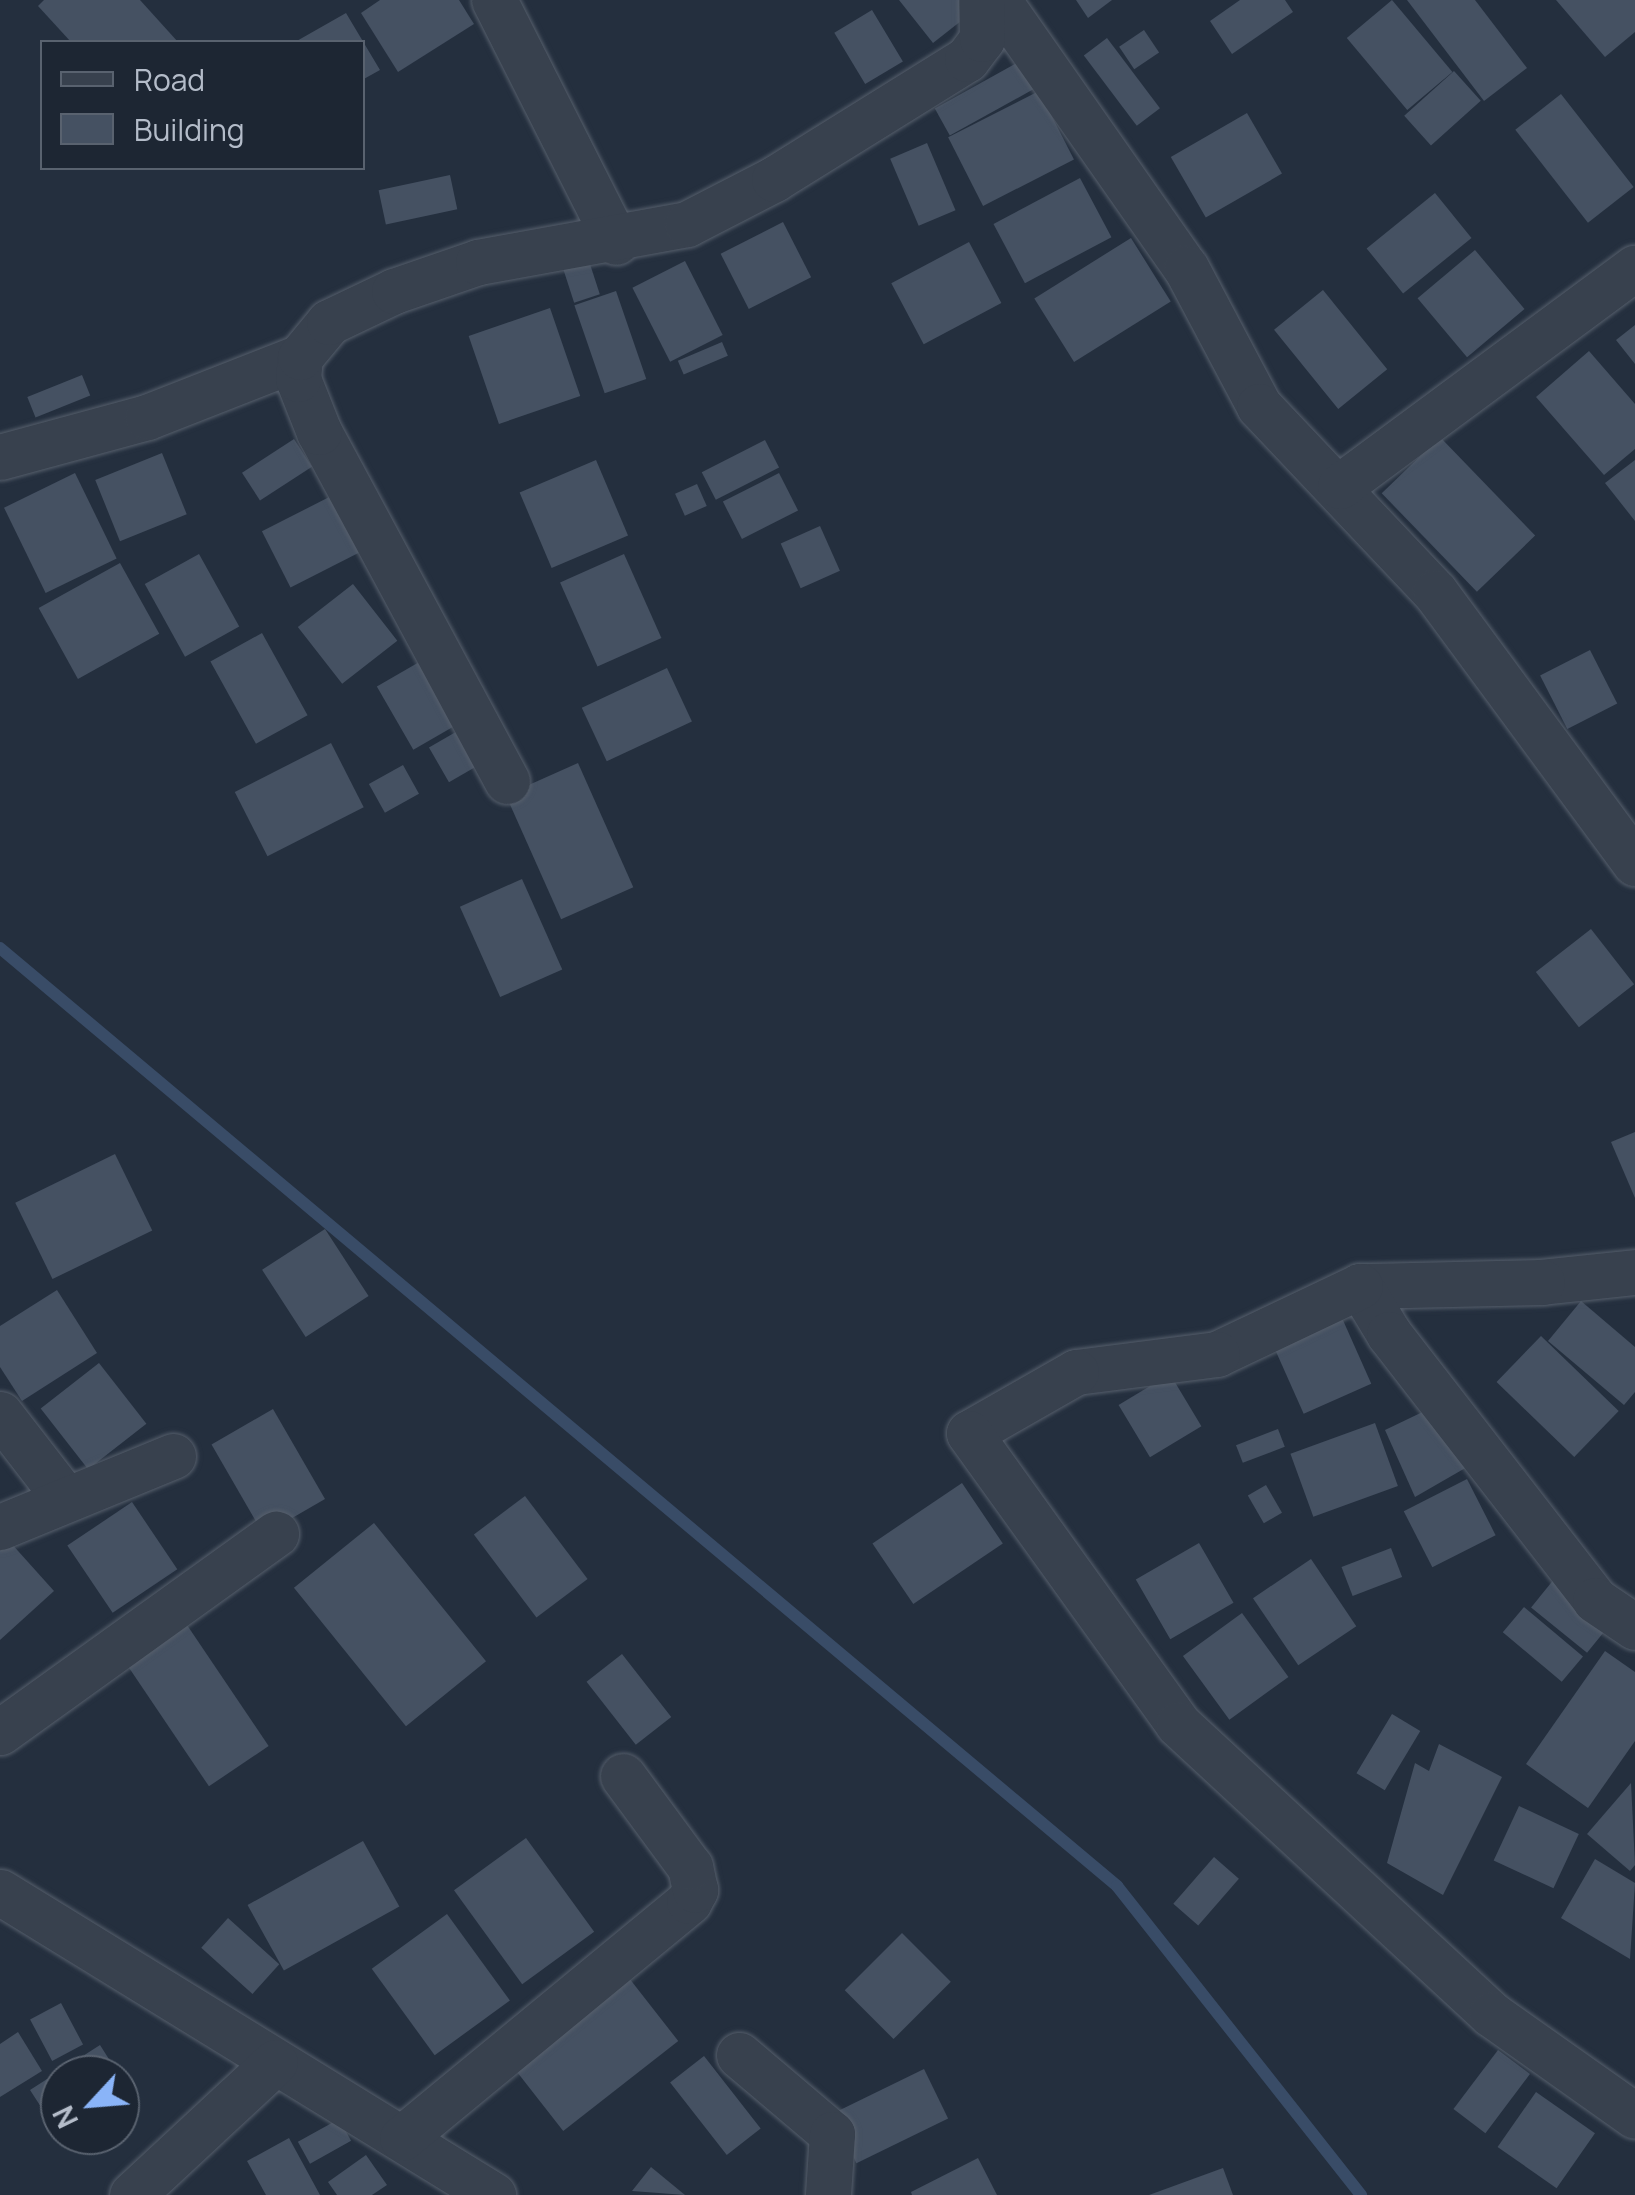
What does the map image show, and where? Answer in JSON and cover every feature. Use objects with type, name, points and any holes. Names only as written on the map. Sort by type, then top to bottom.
[{"type":"street","points":[[494,0],[616,242]]},
{"type":"street","points":[[0,456],[147,418],[300,357],[329,322],[394,291],[478,262],[616,242],[687,224],[954,70],[982,38],[981,0]]},
{"type":"street","points":[[998,0],[1186,268],[1259,406],[1340,486],[1436,592],[1635,863]]},
{"type":"street","points":[[1340,486],[1635,268]]},
{"type":"street","points":[[300,357],[298,379],[319,432],[507,781]]},
{"type":"street","points":[[1635,1272],[1542,1282],[1360,1286],[1217,1354],[1076,1372],[969,1433],[1178,1724],[1490,2014],[1635,2116]]},
{"type":"street","points":[[1360,1286],[1389,1334],[1595,1600],[1635,1626]]},
{"type":"street","points":[[0,1414],[65,1498]]},
{"type":"street","points":[[0,1527],[173,1456]]},
{"type":"street","points":[[0,1732],[276,1534]]},
{"type":"street","points":[[402,2138],[689,1902],[694,1890],[690,1867],[623,1776]]},
{"type":"street","points":[[0,1892],[493,2195]]},
{"type":"street","points":[[738,2055],[832,2134],[828,2195]]},
{"type":"street","points":[[132,2195],[274,2062]]},
{"type":"building","points":[[44,0],[140,0],[176,40],[69,40],[38,6]]},
{"type":"building","points":[[380,0],[459,0],[474,24],[398,72],[361,13]]},
{"type":"building","points":[[899,0],[967,0],[975,10],[933,43]]},
{"type":"building","points":[[1076,0],[1112,0],[1088,18]]},
{"type":"building","points":[[1240,0],[1285,0],[1293,12],[1232,54],[1210,21]]},
{"type":"building","points":[[1392,0],[1452,72],[1407,110],[1347,38]]},
{"type":"building","points":[[1407,0],[1475,0],[1527,68],[1484,101]]},
{"type":"building","points":[[1556,0],[1635,0],[1635,32],[1605,57]]},
{"type":"building","points":[[872,10],[903,61],[865,84],[834,33]]},
{"type":"building","points":[[346,13],[362,40],[299,40]]},
{"type":"building","points":[[1144,30],[1159,52],[1134,69],[1119,47]]},
{"type":"building","points":[[1107,38],[1160,108],[1137,126],[1084,55]]},
{"type":"building","points":[[365,45],[380,70],[365,78]]},
{"type":"building","points":[[1024,59],[1039,86],[950,136],[935,108]]},
{"type":"building","points":[[1454,71],[1481,101],[1431,146],[1404,116]]},
{"type":"building","points":[[1039,91],[1074,160],[983,206],[948,137]]},
{"type":"building","points":[[1561,94],[1634,187],[1588,223],[1515,130]]},
{"type":"building","points":[[1247,113],[1282,174],[1206,218],[1171,157]]},
{"type":"building","points":[[927,143],[956,210],[919,226],[890,159]]},
{"type":"building","points":[[450,175],[457,209],[386,224],[379,190]]},
{"type":"building","points":[[1080,178],[1111,237],[1025,283],[993,224]]},
{"type":"building","points":[[1435,193],[1472,238],[1403,293],[1367,248]]},
{"type":"building","points":[[783,222],[811,277],[749,309],[721,254]]},
{"type":"building","points":[[1131,238],[1171,302],[1074,362],[1034,298]]},
{"type":"building","points":[[969,242],[1001,303],[924,344],[891,283]]},
{"type":"building","points":[[1475,250],[1524,309],[1467,357],[1418,298]]},
{"type":"building","points":[[589,261],[600,294],[574,303],[563,269]]},
{"type":"building","points":[[685,261],[723,335],[670,362],[632,288]]},
{"type":"building","points":[[1323,290],[1387,369],[1338,409],[1274,330]]},
{"type":"building","points":[[616,291],[646,379],[605,393],[574,305]]},
{"type":"building","points":[[550,308],[580,396],[499,424],[469,336]]},
{"type":"building","points":[[1635,325],[1635,364],[1616,340]]},
{"type":"building","points":[[722,342],[728,356],[684,375],[678,361]]},
{"type":"building","points":[[1589,351],[1635,404],[1635,449],[1604,475],[1536,397]]},
{"type":"building","points":[[82,375],[90,395],[36,417],[27,397]]},
{"type":"building","points":[[1440,437],[1535,536],[1477,592],[1382,493]]},
{"type":"building","points":[[294,439],[312,467],[260,500],[242,473]]},
{"type":"building","points":[[765,440],[779,468],[716,500],[702,472]]},
{"type":"building","points":[[162,453],[187,514],[120,541],[95,480]]},
{"type":"building","points":[[596,460],[628,535],[552,568],[520,492]]},
{"type":"building","points":[[1635,460],[1635,521],[1605,483]]},
{"type":"building","points":[[75,473],[117,558],[46,593],[4,508]]},
{"type":"building","points":[[779,473],[798,510],[742,539],[723,502]]},
{"type":"building","points":[[697,484],[707,506],[685,516],[675,494]]},
{"type":"building","points":[[343,490],[372,546],[291,587],[262,531]]},
{"type":"building","points":[[820,526],[840,571],[801,588],[781,543]]},
{"type":"building","points":[[199,554],[239,627],[185,657],[145,584]]},
{"type":"building","points":[[624,554],[661,638],[597,667],[560,582]]},
{"type":"building","points":[[120,563],[159,634],[78,679],[39,608]]},
{"type":"building","points":[[353,584],[397,641],[342,684],[298,627]]},
{"type":"building","points":[[262,633],[308,715],[256,744],[210,662]]},
{"type":"building","points":[[1590,650],[1617,703],[1567,729],[1540,675]]},
{"type":"building","points":[[421,661],[457,724],[413,750],[377,686]]},
{"type":"building","points":[[667,668],[692,721],[607,761],[582,708]]},
{"type":"building","points":[[461,729],[481,764],[449,782],[429,748]]},
{"type":"building","points":[[331,743],[364,807],[267,856],[235,792]]},
{"type":"building","points":[[578,763],[633,887],[561,919],[506,795]]},
{"type":"building","points":[[403,765],[419,794],[385,813],[369,784]]},
{"type":"building","points":[[522,879],[562,969],[500,997],[460,907]]},
{"type":"building","points":[[1591,929],[1634,984],[1579,1027],[1536,972]]},
{"type":"building","points":[[1635,1132],[1635,1198],[1611,1142]]},
{"type":"building","points":[[115,1154],[152,1230],[52,1279],[15,1203]]},
{"type":"building","points":[[325,1229],[369,1296],[306,1337],[262,1270]]},
{"type":"building","points":[[57,1290],[97,1353],[22,1401],[0,1367],[0,1326]]},
{"type":"building","points":[[1581,1301],[1635,1347],[1635,1392],[1624,1405],[1548,1341]]},
{"type":"building","points":[[1342,1318],[1371,1384],[1304,1414],[1274,1348]]},
{"type":"building","points":[[1541,1336],[1619,1411],[1574,1457],[1497,1382]]},
{"type":"building","points":[[99,1363],[146,1424],[88,1469],[41,1409]]},
{"type":"building","points":[[1170,1374],[1201,1426],[1150,1457],[1119,1405]]},
{"type":"building","points":[[1433,1407],[1474,1463],[1415,1497],[1385,1430]]},
{"type":"building","points":[[273,1409],[325,1499],[264,1535],[212,1444]]},
{"type":"building","points":[[1375,1423],[1398,1486],[1313,1517],[1290,1454]]},
{"type":"building","points":[[1278,1429],[1285,1447],[1243,1463],[1236,1445]]},
{"type":"building","points":[[1467,1479],[1496,1535],[1432,1567],[1404,1511]]},
{"type":"building","points":[[962,1483],[1003,1544],[913,1604],[872,1543]]},
{"type":"building","points":[[1266,1485],[1282,1513],[1264,1523],[1248,1496]]},
{"type":"building","points":[[525,1496],[588,1579],[536,1618],[474,1535]]},
{"type":"building","points":[[132,1502],[177,1569],[113,1613],[67,1546]]},
{"type":"building","points":[[374,1523],[486,1661],[406,1726],[294,1588]]},
{"type":"building","points":[[10,1542],[54,1591],[0,1640],[0,1551]]},
{"type":"building","points":[[1199,1543],[1234,1603],[1170,1639],[1136,1580]]},
{"type":"building","points":[[1391,1548],[1402,1577],[1353,1596],[1342,1567]]},
{"type":"building","points":[[1311,1559],[1356,1626],[1298,1665],[1253,1598]]},
{"type":"building","points":[[1555,1578],[1611,1623],[1587,1653],[1531,1608]]},
{"type":"building","points":[[1524,1607],[1583,1656],[1562,1682],[1503,1632]]},
{"type":"building","points":[[1242,1613],[1288,1677],[1229,1720],[1183,1656]]},
{"type":"building","points":[[187,1625],[269,1746],[209,1786],[127,1665]]},
{"type":"building","points":[[1605,1651],[1635,1672],[1635,1741],[1588,1808],[1526,1764]]},
{"type":"building","points":[[622,1654],[671,1717],[636,1745],[587,1682]]},
{"type":"building","points":[[1392,1714],[1420,1731],[1385,1790],[1356,1773]]},
{"type":"building","points":[[1439,1744],[1502,1777],[1443,1895],[1387,1863],[1415,1763],[1429,1771]]},
{"type":"building","points":[[1631,1783],[1635,1865],[1630,1871],[1587,1834]]},
{"type":"building","points":[[1519,1806],[1579,1834],[1553,1888],[1494,1860]]},
{"type":"building","points":[[526,1838],[594,1932],[522,1984],[454,1890]]},
{"type":"building","points":[[363,1841],[399,1907],[284,1971],[248,1905]]},
{"type":"building","points":[[1214,1857],[1239,1879],[1198,1925],[1173,1904]]},
{"type":"building","points":[[1595,1859],[1635,1883],[1630,1959],[1561,1918]]},
{"type":"building","points":[[447,1914],[510,2001],[435,2055],[372,1969]]},
{"type":"building","points":[[228,1918],[279,1964],[253,1994],[201,1948]]},
{"type":"building","points":[[902,1933],[951,1982],[894,2039],[845,1990]]},
{"type":"building","points":[[629,1978],[678,2041],[563,2131],[514,2068]]},
{"type":"building","points":[[61,2003],[83,2044],[63,2055],[49,2055],[30,2019]]},
{"type":"building","points":[[18,2032],[40,2072],[0,2097],[0,2044]]},
{"type":"building","points":[[100,2045],[106,2055],[84,2055]]},
{"type":"building","points":[[1498,2050],[1530,2074],[1485,2133],[1453,2109]]},
{"type":"building","points":[[704,2056],[761,2128],[727,2155],[670,2082]]},
{"type":"building","points":[[924,2069],[948,2118],[856,2163],[832,2114]]},
{"type":"building","points":[[40,2084],[40,2105],[30,2090]]},
{"type":"building","points":[[1536,2092],[1595,2133],[1557,2188],[1498,2147]]},
{"type":"building","points":[[339,2119],[351,2141],[310,2164],[298,2142]]},
{"type":"building","points":[[289,2138],[320,2195],[266,2195],[247,2161]]},
{"type":"building","points":[[366,2155],[387,2185],[372,2195],[337,2195],[328,2182]]},
{"type":"building","points":[[978,2158],[997,2195],[912,2195],[911,2192]]},
{"type":"building","points":[[651,2167],[685,2195],[632,2191]]},
{"type":"building","points":[[1223,2168],[1233,2195],[1149,2195]]},
{"type":"waterway","points":[[0,948],[1117,1886],[1361,2195]]}]
